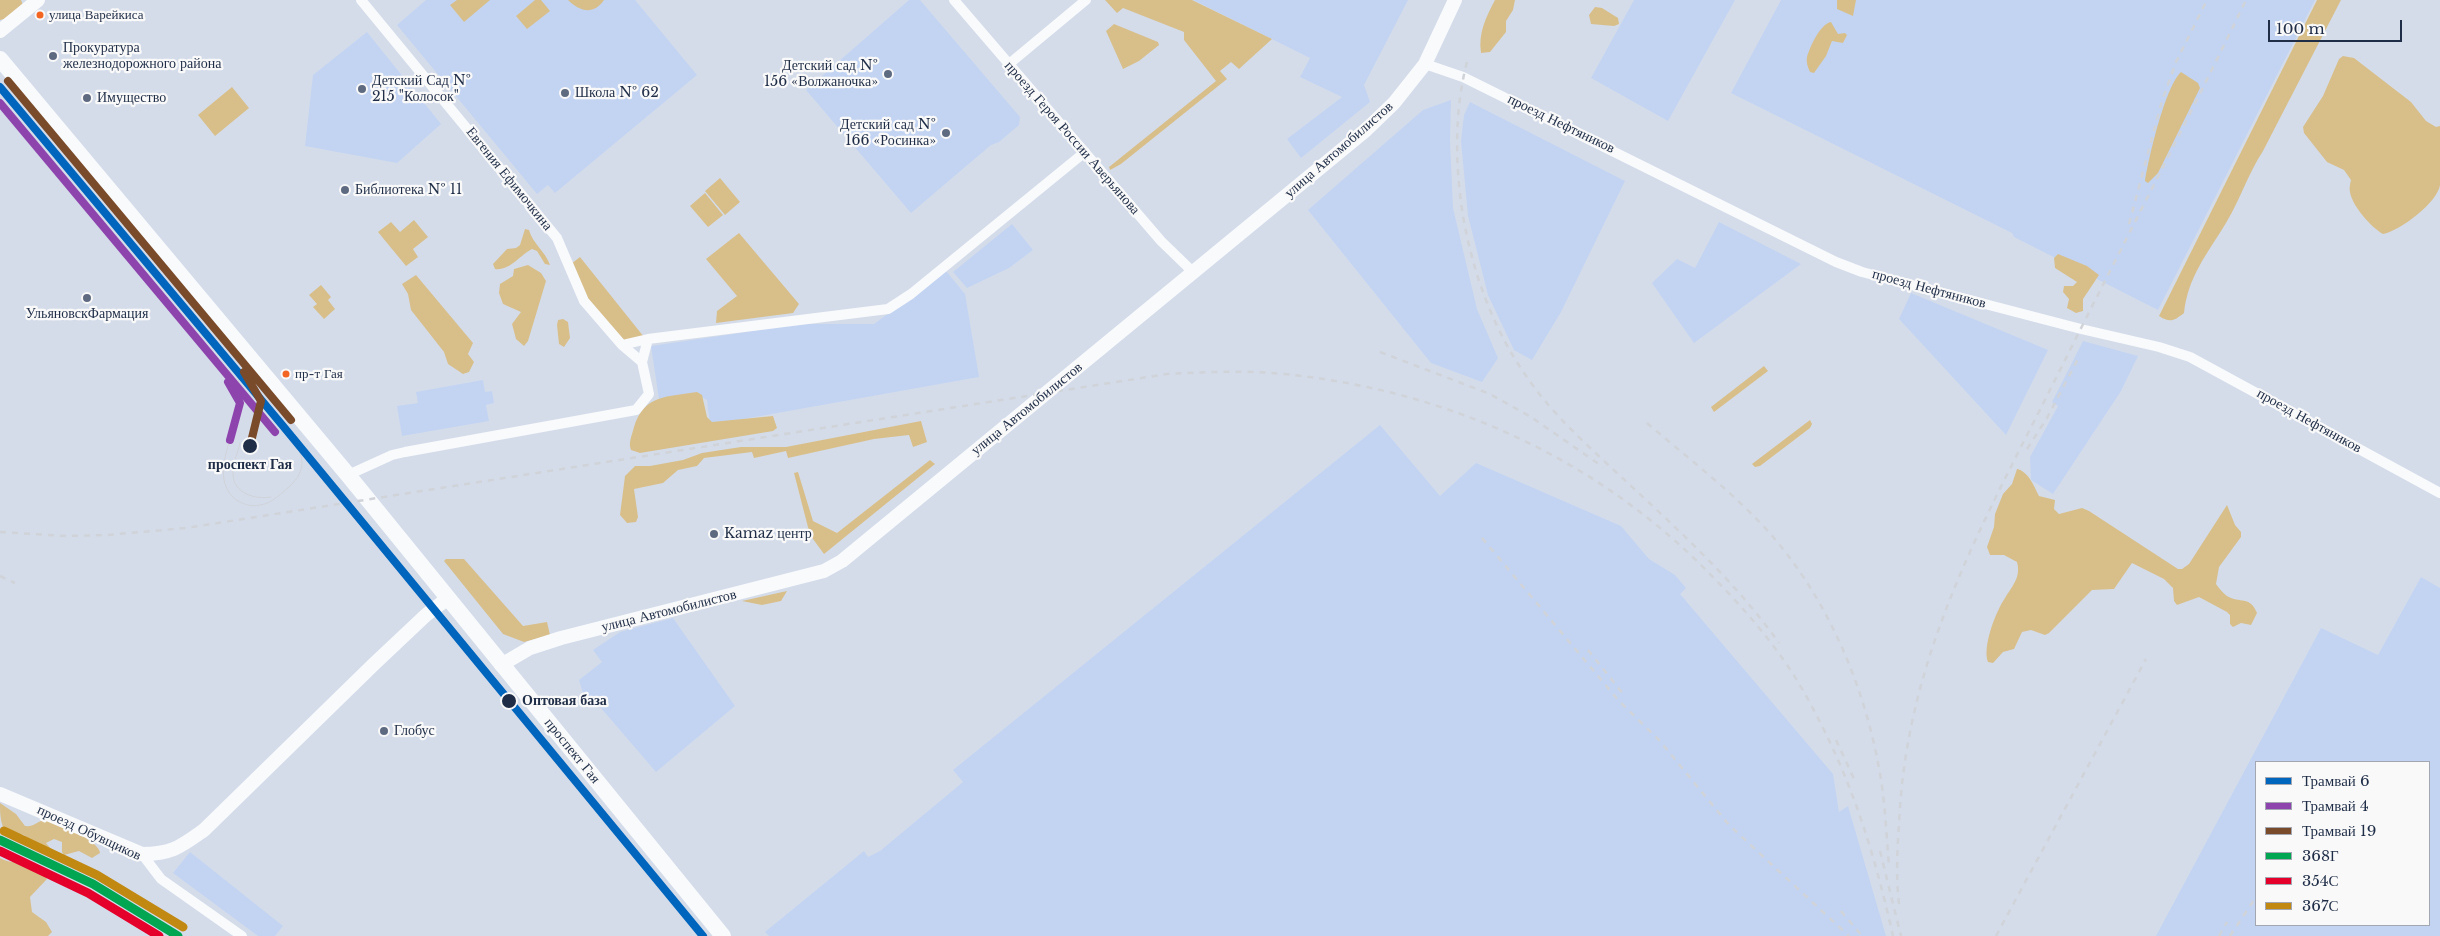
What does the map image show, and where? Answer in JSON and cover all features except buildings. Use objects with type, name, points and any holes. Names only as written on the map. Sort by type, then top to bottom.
[{"type":"main road","name":"проспект Гая","points":[[0,59],[348,475],[723,936]]},
{"type":"street","points":[[0,32],[38,0]]},
{"type":"street","name":"Евгения Ефимочкина","points":[[361,0],[557,238],[584,301],[622,345],[642,362]]},
{"type":"street","name":"проезд Героя России Аверьянова","points":[[954,0],[1161,241],[1193,272]]},
{"type":"street","points":[[1008,64],[1086,0]]},
{"type":"street","name":"улица Автомобилистов","points":[[501,665],[530,648],[561,638],[824,571],[842,561],[1366,130],[1394,103],[1425,64],[1455,0]]},
{"type":"street","name":"проезд Нефтяников","points":[[1425,64],[1464,77],[1836,262],[1862,272],[2158,346],[2190,357],[2440,493]]},
{"type":"street","points":[[622,345],[648,339],[888,309],[911,294],[1085,152]]},
{"type":"street","points":[[348,475],[392,455],[405,452],[636,410],[649,394],[642,362],[648,339]]},
{"type":"street","points":[[142,854],[164,854],[182,846],[204,830],[379,660],[448,598]]},
{"type":"street","name":"проезд Обувщиков","points":[[0,794],[142,854],[161,879],[242,936]]},
{"type":"shaded area","points":[[0,0],[21,0],[23,5],[0,20]]},
{"type":"shaded area","name":"Школа № 62","points":[[426,0],[635,0],[697,75],[555,193],[548,185],[537,194],[397,25]]},
{"type":"shaded area","points":[[457,0],[490,0],[464,22],[450,5]]},
{"type":"shaded area","points":[[535,0],[541,0],[550,11],[527,29],[516,16]]},
{"type":"shaded area","points":[[568,0],[604,0],[596,8],[587,10],[577,7]]},
{"type":"shaded area","points":[[909,0],[920,0],[1020,117],[1019,125],[999,142],[991,145],[911,213],[806,90]]},
{"type":"shaded area","points":[[1105,0],[1192,0],[1272,39],[1239,69],[1231,62],[1220,71],[1227,79],[1121,164],[1110,170],[1109,167],[1216,81],[1184,40],[1184,32],[1123,8],[1117,13]]},
{"type":"shaded area","points":[[1193,0],[1408,0],[1364,85],[1370,102],[1301,158],[1287,139],[1342,97],[1300,77],[1310,58]]},
{"type":"shaded area","points":[[1495,0],[1515,0],[1513,10],[1506,21],[1506,32],[1490,52],[1481,53],[1482,32]]},
{"type":"shaded area","points":[[1634,0],[1735,0],[1668,121],[1591,78]]},
{"type":"shaded area","points":[[1781,0],[2315,0],[2158,310],[2014,237],[2012,233],[1731,93]]},
{"type":"shaded area","points":[[1837,0],[1856,0],[1853,16],[1837,9]]},
{"type":"shaded area","points":[[2317,0],[2341,0],[2231,214],[2194,276],[2184,313],[2172,320],[2166,320],[2159,316]]},
{"type":"shaded area","points":[[1595,7],[1602,8],[1618,18],[1619,24],[1614,26],[1591,24],[1589,15]]},
{"type":"shaded area","points":[[1831,22],[1838,34],[1845,33],[1847,35],[1843,43],[1832,41],[1826,56],[1814,73],[1810,72],[1807,65],[1807,57],[1810,48],[1819,31]]},
{"type":"shaded area","points":[[1114,24],[1158,42],[1159,45],[1139,61],[1123,69],[1106,31]]},
{"type":"shaded area","name":"Детский Сад № 215 \"Колосок\"","points":[[367,32],[441,124],[397,163],[305,146],[313,75]]},
{"type":"shaded area","points":[[2343,56],[2354,58],[2411,102],[2426,121],[2436,127],[2440,126],[2440,185],[2438,192],[2426,207],[2408,222],[2383,234],[2368,222],[2354,204],[2350,191],[2351,180],[2344,170],[2327,162],[2304,133],[2303,127],[2323,96],[2339,59]]},
{"type":"shaded area","points":[[2181,72],[2198,83],[2200,88],[2158,173],[2148,183],[2145,181],[2158,123],[2169,92]]},
{"type":"shaded area","points":[[232,87],[249,108],[215,136],[198,115]]},
{"type":"shaded area","points":[[1451,100],[1450,141],[1453,208],[1477,309],[1498,358],[1482,382],[1431,363],[1308,210],[1423,110]]},
{"type":"shaded area","points":[[1470,102],[1625,181],[1561,312],[1532,360],[1514,350],[1488,295],[1468,216],[1461,141],[1464,115]]},
{"type":"shaded area","points":[[720,178],[740,202],[725,215],[705,191]]},
{"type":"shaded area","points":[[705,193],[723,215],[708,227],[690,206]]},
{"type":"shaded area","points":[[414,220],[428,237],[413,249],[418,257],[406,266],[378,232],[391,222],[400,232]]},
{"type":"shaded area","points":[[1719,222],[1801,264],[1694,343],[1652,283],[1677,259],[1695,268]]},
{"type":"shaded area","points":[[1012,224],[1033,250],[1009,268],[967,288],[953,272]]},
{"type":"shaded area","points":[[525,229],[529,230],[550,265],[545,264],[537,251],[532,249],[505,268],[495,269],[493,264],[507,249],[516,248],[520,245]]},
{"type":"shaded area","points":[[739,233],[799,304],[793,313],[716,323],[717,311],[737,296],[706,259]]},
{"type":"shaded area","points":[[2058,254],[2087,266],[2099,275],[2083,299],[2083,311],[2076,313],[2067,308],[2069,299],[2063,292],[2064,286],[2073,286],[2077,282],[2055,268],[2054,258]]},
{"type":"shaded area","points":[[580,257],[644,337],[624,342],[587,301],[571,264]]},
{"type":"shaded area","points":[[528,265],[541,273],[546,281],[528,341],[524,346],[516,339],[512,324],[521,312],[503,304],[499,293],[500,284],[513,276],[514,269]]},
{"type":"shaded area","points":[[946,271],[965,294],[979,377],[710,425],[707,400],[693,393],[659,399],[651,346],[801,324],[874,324]]},
{"type":"shaded area","points":[[416,275],[473,343],[468,354],[474,362],[469,372],[463,374],[448,364],[444,352],[411,310],[408,294],[402,284]]},
{"type":"shaded area","points":[[321,285],[331,297],[328,300],[335,309],[324,319],[313,307],[317,304],[309,295]]},
{"type":"shaded area","points":[[1911,293],[2048,350],[2006,435],[1899,319]]},
{"type":"shaded area","points":[[563,319],[568,322],[570,338],[564,347],[559,344],[557,325],[558,320]]},
{"type":"shaded area","points":[[2083,341],[2138,356],[2121,391],[2053,494],[2031,480],[2030,457],[2058,406],[2052,402]]},
{"type":"shaded area","points":[[1764,366],[1768,371],[1714,412],[1711,407]]},
{"type":"shaded area","points":[[483,380],[485,392],[492,391],[494,403],[486,405],[489,421],[402,436],[397,406],[418,403],[416,392]]},
{"type":"shaded area","points":[[697,392],[702,395],[707,417],[712,422],[773,416],[777,428],[773,431],[640,453],[631,450],[630,442],[634,427],[638,416],[644,408],[658,399]]},
{"type":"shaded area","points":[[1810,420],[1812,424],[1810,428],[1760,466],[1755,467],[1752,464]]},
{"type":"shaded area","points":[[921,421],[927,442],[913,447],[909,435],[874,439],[788,458],[786,451],[754,458],[752,452],[704,458],[697,466],[678,470],[663,483],[634,489],[638,517],[636,522],[627,523],[620,515],[625,476],[635,466],[650,466],[683,460],[702,453],[741,447],[786,447]]},
{"type":"shaded area","points":[[1380,425],[1440,496],[1476,463],[1621,526],[1649,559],[1675,575],[1686,588],[1680,594],[1833,774],[1839,812],[1848,806],[1886,936],[769,936],[765,932],[864,851],[868,857],[880,851],[963,782],[953,770]]},
{"type":"shaded area","points":[[930,460],[935,464],[824,554],[810,535],[794,473],[798,472],[813,521],[837,533]]},
{"type":"shaded area","points":[[2017,469],[2027,476],[2039,496],[2055,500],[2054,509],[2059,514],[2082,508],[2089,511],[2178,569],[2182,569],[2189,564],[2227,505],[2235,525],[2241,532],[2241,537],[2219,567],[2216,584],[2227,596],[2248,602],[2254,607],[2257,613],[2251,625],[2241,623],[2233,627],[2230,624],[2230,615],[2227,612],[2199,597],[2177,605],[2174,601],[2173,588],[2164,579],[2132,563],[2114,589],[2092,590],[2049,633],[2045,635],[2031,630],[2022,632],[2014,649],[2003,652],[1993,663],[1988,662],[1987,648],[1991,629],[2001,604],[2016,581],[2018,567],[2017,562],[2004,555],[1990,555],[1987,547],[1994,527],[1995,514],[2003,494],[2012,484]]},
{"type":"shaded area","points":[[446,559],[464,559],[523,626],[547,622],[550,635],[524,642],[503,634],[444,561]]},
{"type":"shaded area","points":[[2421,577],[2440,588],[2440,936],[2156,936],[2321,628],[2378,655]]},
{"type":"shaded area","points":[[787,591],[781,601],[762,605],[742,601]]},
{"type":"shaded area","points":[[673,618],[735,706],[656,772],[595,701],[590,704],[583,693],[579,680],[602,662],[593,650],[620,632]]},
{"type":"shaded area","points":[[0,803],[16,814],[25,826],[49,820],[85,837],[98,848],[100,853],[92,858],[79,851],[64,855],[62,852],[62,842],[54,839],[46,843],[52,850],[52,853],[48,855],[33,845],[24,835],[8,833],[5,830],[0,812]]},
{"type":"shaded area","points":[[190,852],[283,926],[275,936],[258,936],[173,873]]},
{"type":"shaded area","points":[[0,858],[7,861],[24,862],[34,865],[47,879],[30,897],[32,912],[46,922],[52,932],[48,936],[0,936]]},
{"type":"tram line","name":"19","points":[[8,81],[291,420]]},
{"type":"tram line","name":"6","points":[[0,87],[283,426],[703,936]]},
{"type":"tram line","name":"4","points":[[0,103],[275,432]]},
{"type":"tram line","name":"19","points":[[244,372],[261,401],[250,446]]},
{"type":"tram line","points":[[238,378],[241,389],[239,409],[224,464],[224,477],[227,489],[235,499],[244,504],[257,506],[269,502],[290,486],[299,475],[302,462],[294,440]]},
{"type":"tram line","name":"4","points":[[228,382],[240,403],[230,440]]},
{"type":"tram line","points":[[240,443],[234,462],[234,481],[246,494],[265,498],[271,497]]},
{"type":"railway","points":[[2129,224],[2162,101],[2176,62],[2207,0]]},
{"type":"railway","points":[[1899,904],[1898,845],[1905,762],[1917,702],[1933,645],[1954,589],[2004,480],[2246,0]]},
{"type":"railway","points":[[1467,62],[1458,119],[1457,158],[1460,197],[1467,238],[1479,281],[1505,342],[1529,380],[1552,409],[1577,436],[1671,523],[1728,580],[1779,643]]},
{"type":"railway","points":[[1380,352],[1490,394],[1531,417],[1603,467]]},
{"type":"railway","points":[[2027,449],[2047,418],[2080,355]]},
{"type":"railway","points":[[0,532],[66,536],[107,535],[186,528],[1167,374],[1255,372],[1343,382],[1402,395],[1458,413],[1513,435],[1565,462],[1615,494],[1663,530],[1707,571],[1747,614],[1784,661],[1821,724],[1847,782],[1868,841],[1893,936]]},
{"type":"railway","points":[[1647,423],[1713,478],[1760,522],[1793,562],[1826,615],[1852,673],[1871,733],[1882,788],[1889,865]]},
{"type":"railway","points":[[1482,538],[1619,701],[1659,740],[1729,825],[1849,936]]},
{"type":"railway","points":[[0,576],[15,583]]},
{"type":"railway","points":[[1588,650],[1624,695]]},
{"type":"railway","points":[[1996,936],[2146,659]]},
{"type":"railway","points":[[1836,740],[1855,781]]},
{"type":"railway","points":[[1880,851],[1901,936]]},
{"type":"railway","points":[[2230,936],[2255,898]]},
{"type":"railway","points":[[1841,911],[1862,936]]},
{"type":"railway","points":[[2219,936],[2227,922]]},
{"type":"transit line","name":"367С","points":[[4,831],[97,875],[183,927]]},
{"type":"transit line","name":"368Г","points":[[0,840],[93,884],[178,936]]},
{"type":"transit line","name":"354С","points":[[0,851],[88,893],[159,936]]},
{"type":"place","name":"улица Варейкиса","points":[[40,15]]},
{"type":"place","name":"Прокуратура железнодорожного района","points":[[53,56]]},
{"type":"place","name":"Детский сад № 156 «Волжаночка»","points":[[888,74]]},
{"type":"place","name":"Детский Сад № 215 \"Колосок\"","points":[[362,89]]},
{"type":"place","name":"Школа № 62","points":[[565,93]]},
{"type":"place","name":"Имущество","points":[[87,98]]},
{"type":"place","name":"Детский сад № 166 «Росинка»","points":[[946,133]]},
{"type":"place","name":"Библиотека № 11","points":[[345,190]]},
{"type":"place","name":"УльяновскФармация","points":[[87,298]]},
{"type":"place","name":"пр-т Гая","points":[[286,374]]},
{"type":"place","name":"проспект Гая","points":[[250,446]]},
{"type":"place","name":"Kamaz центр","points":[[714,534]]},
{"type":"place","name":"Оптовая база","points":[[509,701]]},
{"type":"place","name":"Глобус","points":[[384,731]]}]
